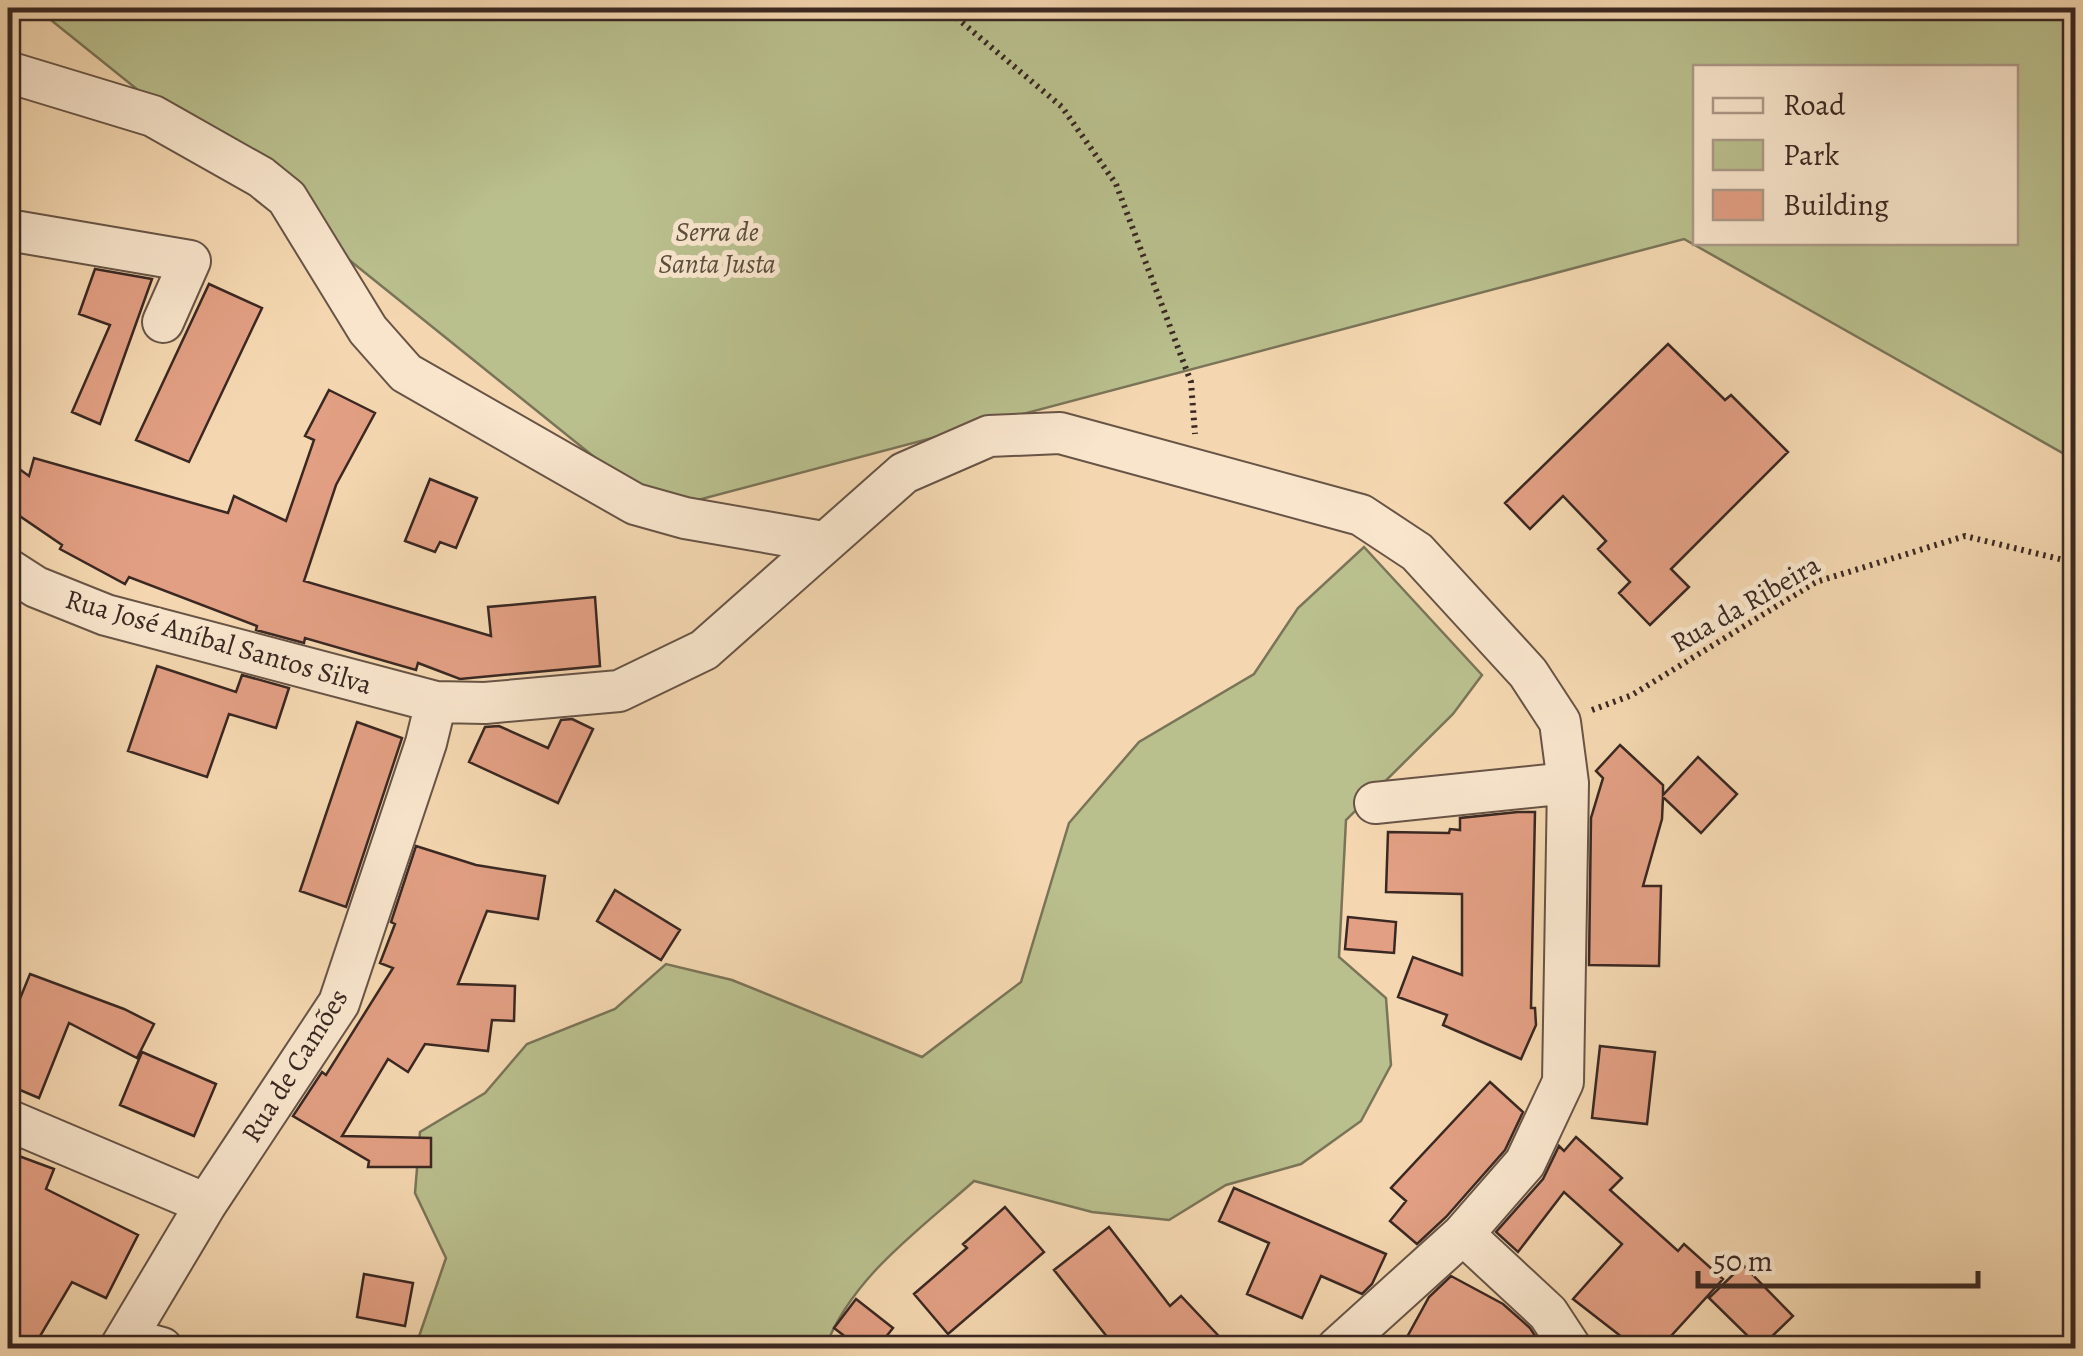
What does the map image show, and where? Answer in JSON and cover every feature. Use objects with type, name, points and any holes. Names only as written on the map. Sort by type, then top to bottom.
[{"type":"street","points":[[8,72],[153,116],[261,177],[287,198],[368,330],[406,374],[635,504],[685,518],[823,542]]},
{"type":"street","points":[[8,230],[190,262],[162,322]]},
{"type":"street","name":"Rua José Aníbal Santos Silva","points":[[8,569],[36,586],[106,615],[436,702],[486,703],[619,691],[704,650],[904,473],[989,436],[1060,433],[1362,514],[1417,552],[1528,674],[1560,722]]},
{"type":"street","name":"Rua de Camões","points":[[136,1345],[206,1204],[338,1004],[426,743],[436,702]]},
{"type":"street","points":[[1337,1348],[1463,1234],[1525,1163],[1563,1082],[1568,782],[1560,722]]},
{"type":"street","points":[[1375,803],[1568,782]]},
{"type":"street","points":[[8,1120],[206,1204]]},
{"type":"street","points":[[1463,1234],[1548,1314],[1571,1348]]},
{"type":"path","points":[[945,8],[1062,107],[1116,184],[1191,382],[1197,470]]},
{"type":"path","name":"Rua da Ribeira","points":[[1560,722],[1632,695],[1816,582],[1965,536],[2076,564]]},
{"type":"green space","name":"Serra de Santa Justa","points":[[36,8],[2075,8],[2075,460],[1695,245],[2018,245],[2018,65],[1693,65],[1693,244],[1684,239],[660,510]]},
{"type":"green space","points":[[1364,547],[1482,675],[1453,714],[1346,820],[1339,957],[1386,998],[1391,1065],[1361,1121],[1301,1164],[1226,1185],[1169,1220],[1092,1212],[974,1181],[869,1277],[837,1322],[825,1348],[415,1348],[446,1258],[415,1193],[420,1132],[485,1093],[527,1044],[615,1009],[666,964],[732,980],[922,1057],[1021,982],[1069,823],[1139,742],[1254,674],[1298,608]]},
{"type":"building","points":[[95,269],[152,279],[100,424],[72,412],[110,325],[79,314]]},
{"type":"building","points":[[209,284],[262,308],[189,462],[136,440]]},
{"type":"building","points":[[1668,344],[1725,400],[1731,395],[1788,452],[1671,569],[1689,587],[1650,625],[1619,593],[1630,582],[1598,549],[1606,541],[1563,496],[1530,529],[1505,503]]},
{"type":"building","points":[[329,390],[375,413],[336,485],[304,581],[491,636],[488,607],[595,597],[600,666],[460,679],[418,663],[416,670],[305,638],[304,643],[256,630],[257,626],[129,577],[125,584],[60,549],[62,545],[8,508],[8,461],[29,476],[34,458],[228,513],[234,496],[286,521],[314,440],[305,436]]},
{"type":"building","points":[[430,479],[477,498],[456,548],[440,542],[435,552],[405,541]]},
{"type":"building","points":[[157,666],[236,692],[242,675],[289,688],[276,728],[229,714],[207,777],[128,751]]},
{"type":"building","points":[[572,719],[593,729],[558,803],[469,762],[485,727],[499,726],[548,748],[561,720]]},
{"type":"building","points":[[357,722],[402,738],[346,907],[300,891]]},
{"type":"building","points":[[1620,745],[1663,785],[1663,795],[1698,757],[1737,794],[1701,833],[1663,797],[1662,819],[1643,886],[1661,886],[1659,966],[1589,965],[1591,818],[1603,778],[1596,771]]},
{"type":"building","points":[[1535,812],[1531,1008],[1535,1008],[1536,1025],[1521,1059],[1443,1025],[1447,1015],[1398,997],[1413,957],[1462,975],[1462,894],[1386,892],[1388,832],[1449,833],[1450,829],[1460,830],[1460,818]]},
{"type":"building","points":[[416,846],[476,865],[545,876],[538,919],[487,911],[458,984],[515,986],[514,1021],[492,1020],[488,1051],[425,1044],[408,1072],[388,1059],[342,1136],[431,1138],[431,1167],[368,1167],[369,1161],[293,1116],[322,1072],[326,1075],[393,968],[380,963]]},
{"type":"building","points":[[615,890],[680,930],[661,960],[597,921]]},
{"type":"building","points":[[1348,917],[1396,922],[1394,953],[1345,949]]},
{"type":"building","points":[[30,974],[154,1024],[137,1058],[69,1023],[39,1098],[8,1085],[8,1028]]},
{"type":"building","points":[[1600,1046],[1655,1052],[1647,1124],[1592,1118]]},
{"type":"building","points":[[142,1052],[216,1084],[194,1136],[120,1105]]},
{"type":"building","points":[[1490,1082],[1523,1112],[1505,1150],[1417,1244],[1390,1221],[1406,1201],[1391,1188]]},
{"type":"building","points":[[1576,1137],[1622,1178],[1610,1190],[1678,1251],[1684,1244],[1723,1279],[1660,1348],[1636,1348],[1573,1299],[1622,1244],[1564,1192],[1518,1252],[1496,1232],[1543,1179],[1559,1146],[1564,1151]]},
{"type":"building","points":[[8,1152],[54,1169],[46,1189],[138,1235],[106,1298],[72,1282],[33,1348],[8,1348]]},
{"type":"building","points":[[1234,1188],[1386,1254],[1372,1284],[1362,1294],[1321,1276],[1302,1318],[1247,1294],[1269,1243],[1219,1221]]},
{"type":"building","points":[[1005,1207],[1044,1252],[948,1334],[914,1294],[967,1248],[963,1244]]},
{"type":"building","points":[[1109,1227],[1170,1306],[1181,1296],[1230,1348],[1116,1348],[1054,1270]]},
{"type":"building","points":[[1743,1265],[1793,1316],[1760,1348],[1709,1298]]},
{"type":"building","points":[[364,1274],[413,1283],[405,1326],[357,1317]]},
{"type":"building","points":[[1451,1276],[1503,1304],[1530,1328],[1543,1348],[1401,1348],[1429,1297]]},
{"type":"building","points":[[856,1299],[893,1328],[877,1348],[860,1348],[834,1328]]}]
